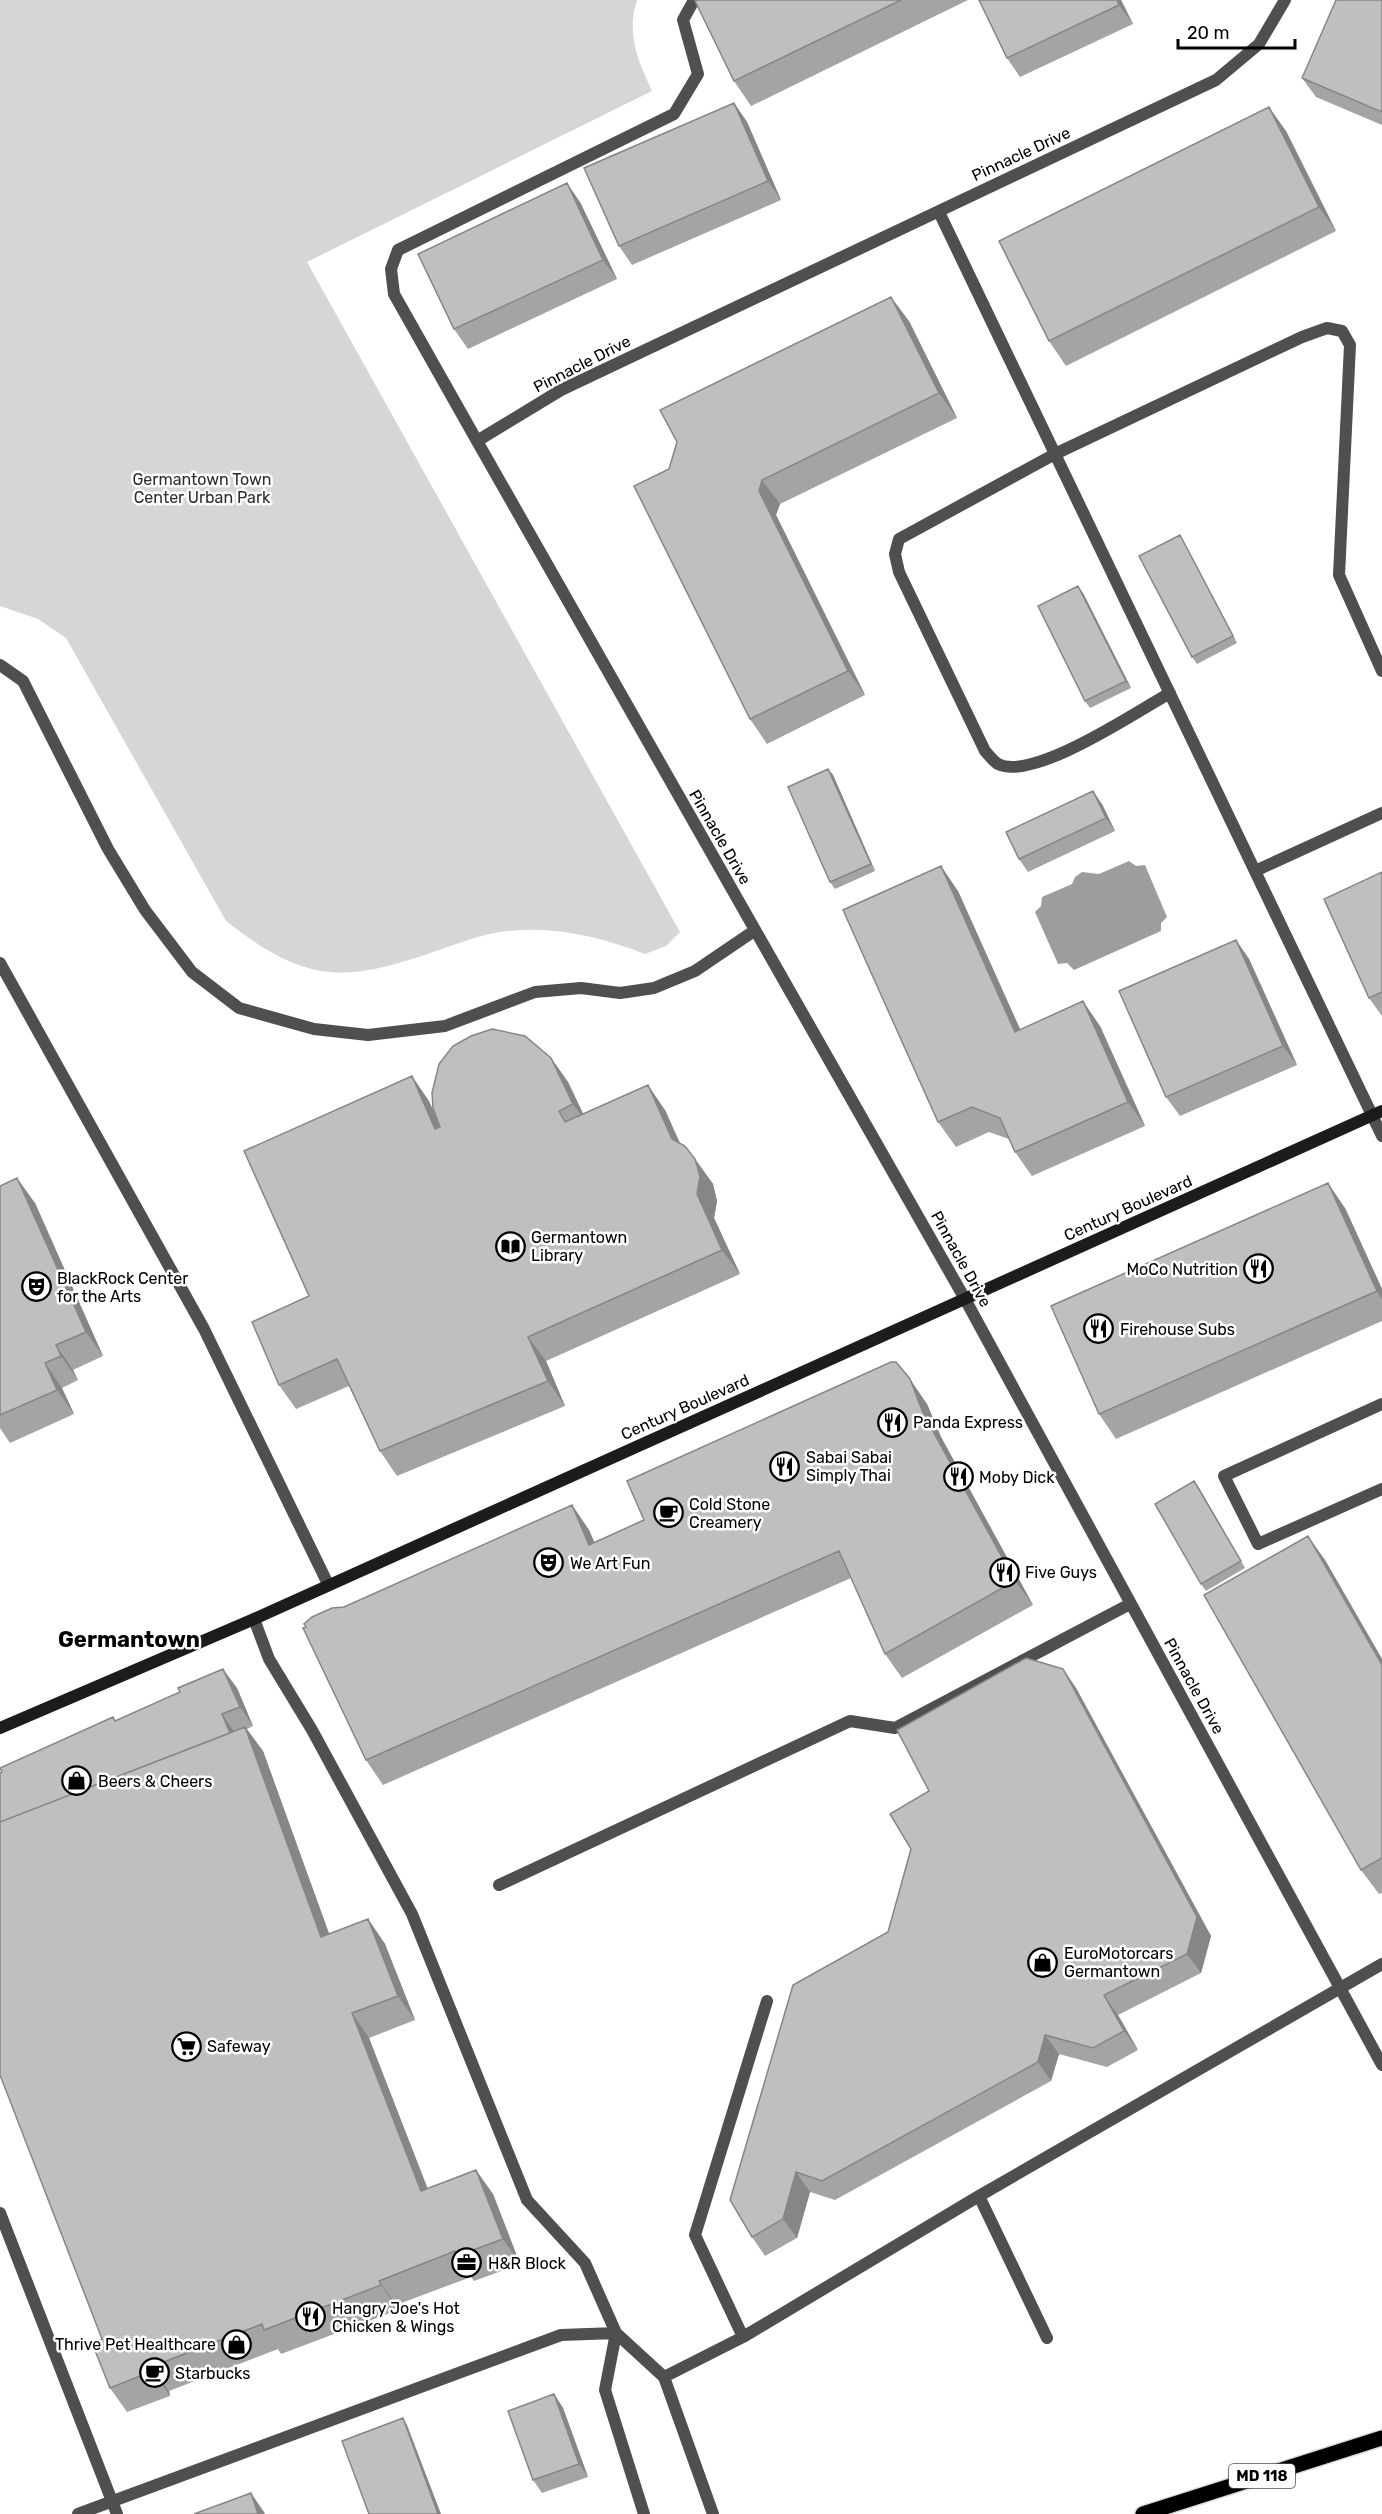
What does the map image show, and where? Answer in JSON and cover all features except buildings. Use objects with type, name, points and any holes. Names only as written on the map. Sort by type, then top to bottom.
[{"type":"main road","name":"MD 118","points":[[1143,2514],[1382,2438]]},
{"type":"street","points":[[477,441],[394,294],[391,269],[398,250],[674,114],[698,74],[683,20],[694,0]]},
{"type":"street","name":"Pinnacle Drive","points":[[1285,0],[1258,44],[1216,80],[561,390],[477,441],[965,1299],[1382,2066]]},
{"type":"street","points":[[939,212],[1255,871],[1378,1113],[1382,1136]]},
{"type":"street","points":[[1170,693],[1060,755],[1038,763],[1016,767],[998,764],[985,751],[899,572],[895,554],[899,539],[1055,454],[1302,337],[1327,328],[1342,331],[1350,345],[1351,359],[1340,575],[1382,671]]},
{"type":"street","points":[[0,665],[23,681],[108,849],[145,910],[192,972],[239,1008],[314,1029],[368,1035],[445,1026],[535,992],[581,988],[620,993],[654,988],[689,974],[754,931]]},
{"type":"street","points":[[1255,871],[1382,813]]},
{"type":"street","points":[[0,963],[204,1329],[328,1584]]},
{"type":"street","name":"Century Boulevard","points":[[0,1728],[254,1619],[1378,1113]]},
{"type":"street","points":[[1380,1494],[1258,1544],[1224,1476],[1382,1404]]},
{"type":"street","points":[[499,1885],[850,1721],[896,1728],[1130,1604]]},
{"type":"street","points":[[254,1619],[269,1659],[312,1730],[412,1914],[527,2200],[585,2263],[616,2332],[664,2377],[713,2514]]},
{"type":"street","points":[[664,2377],[743,2337],[980,2196],[1382,1964]]},
{"type":"street","points":[[743,2337],[695,2235],[767,2001]]},
{"type":"street","points":[[980,2196],[1047,2338]]},
{"type":"street","points":[[0,2213],[117,2514]]},
{"type":"street","points":[[78,2514],[561,2335],[616,2332]]},
{"type":"street","points":[[616,2332],[605,2390],[644,2514]]},
{"type":"green space","name":"Germantown Town Center Urban Park","points":[[0,0],[637,0],[633,36],[638,58],[652,91],[307,262],[680,932],[666,946],[645,954],[578,934],[525,930],[488,934],[401,962],[348,972],[324,971],[302,966],[278,956],[226,921],[66,638],[38,619],[0,606]]},
{"type":"shaded area","points":[[1129,861],[1136,866],[1145,865],[1167,917],[1161,923],[1161,931],[1074,970],[1067,963],[1058,964],[1035,912],[1041,906],[1042,897],[1072,884],[1075,877],[1082,872],[1099,874]]},
{"type":"place","name":"Germantown Library","points":[[510,1246]]},
{"type":"place","name":"MoCo Nutrition","points":[[1259,1269]]},
{"type":"place","name":"BlackRock Center for the Arts","points":[[36,1287]]},
{"type":"place","name":"Firehouse Subs","points":[[1099,1329]]},
{"type":"place","name":"Panda Express","points":[[892,1422]]},
{"type":"place","name":"Sabai Sabai Simply Thai","points":[[785,1466]]},
{"type":"place","name":"Moby Dick","points":[[958,1477]]},
{"type":"place","name":"Cold Stone Creamery","points":[[668,1513]]},
{"type":"place","name":"We Art Fun","points":[[549,1563]]},
{"type":"place","name":"Five Guys","points":[[1004,1572]]},
{"type":"place","name":"Beers & Cheers","points":[[77,1781]]},
{"type":"place","name":"EuroMotorcars Germantown","points":[[1043,1962]]},
{"type":"place","name":"Safeway","points":[[186,2046]]},
{"type":"place","name":"H&R Block","points":[[467,2263]]},
{"type":"place","name":"Hangry Joe's Hot Chicken & Wings","points":[[311,2317]]},
{"type":"place","name":"Thrive Pet Healthcare","points":[[237,2344]]},
{"type":"place","name":"Starbucks","points":[[154,2373]]},
{"type":"district","name":"Germantown","points":[[129,1639]]}]
